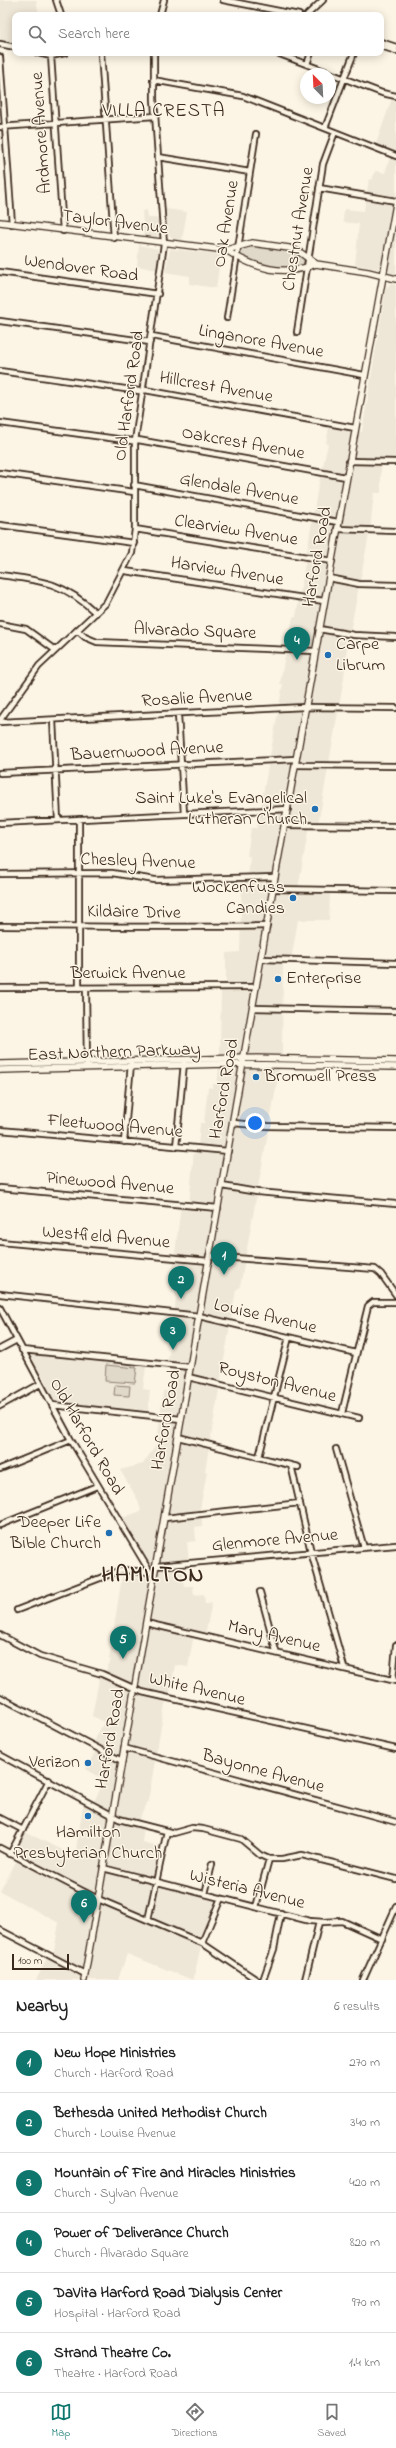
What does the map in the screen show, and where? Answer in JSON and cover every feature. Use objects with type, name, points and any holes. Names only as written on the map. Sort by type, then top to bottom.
[{"type":"main road","name":"Harford Road","points":[[85,1977],[146,1622],[152,1573],[156,1566],[165,1518],[188,1376],[262,959],[275,877],[382,275],[394,222],[396,204]]},
{"type":"main road","name":"Taylor Avenue","points":[[0,222],[114,238],[226,250],[252,243],[289,248],[301,253],[316,264]]},
{"type":"main road","name":"Taylor Avenue","points":[[226,250],[252,266],[295,271],[316,264],[382,275],[396,279]]},
{"type":"main road","name":"East Northern Parkway","points":[[0,1070],[184,1062],[244,1061],[340,1063],[396,1067]]},
{"type":"main road","name":"East Northern Parkway","points":[[340,1063],[396,1061]]},
{"type":"main road","name":"East Northern Parkway","points":[[0,1064],[87,1066]]},
{"type":"street","points":[[56,0],[60,12]]},
{"type":"street","points":[[161,12],[164,0]]},
{"type":"street","points":[[223,0],[284,12]]},
{"type":"street","points":[[310,12],[323,0]]},
{"type":"street","points":[[384,43],[396,47]]},
{"type":"street","points":[[0,44],[12,46]]},
{"type":"street","points":[[384,47],[396,51]]},
{"type":"street","name":"Ardmore Avenue","points":[[50,56],[63,231]]},
{"type":"street","points":[[101,56],[114,238]]},
{"type":"street","name":"Old Harford Road","points":[[0,721],[30,676],[55,650],[96,613],[109,598],[125,571],[134,543],[135,441],[152,336],[164,244],[153,80],[154,56]]},
{"type":"street","points":[[285,56],[382,93],[396,96]]},
{"type":"street","points":[[307,64],[310,56]]},
{"type":"street","points":[[325,128],[353,56]]},
{"type":"street","points":[[0,57],[2,127],[12,224]]},
{"type":"street","points":[[153,80],[243,96],[396,156]]},
{"type":"street","points":[[2,127],[155,116]]},
{"type":"street","name":"Chestnut Avenue","points":[[297,332],[325,156],[335,132]]},
{"type":"street","name":"Oak Avenue","points":[[227,318],[256,134]]},
{"type":"street","points":[[158,158],[250,172]]},
{"type":"street","points":[[319,188],[396,201]]},
{"type":"street","name":"Wendover Road","points":[[0,272],[158,294]]},
{"type":"street","points":[[0,321],[150,342]]},
{"type":"street","name":"Linganore Avenue","points":[[152,336],[364,376]]},
{"type":"street","name":"Hillcrest Avenue","points":[[0,371],[142,391],[355,428]]},
{"type":"street","name":"Oakcrest Avenue","points":[[0,423],[135,441],[346,477]]},
{"type":"street","points":[[349,461],[396,462]]},
{"type":"street","points":[[0,473],[134,492]]},
{"type":"street","name":"Glendale Avenue","points":[[134,485],[338,522]]},
{"type":"street","points":[[0,525],[134,543]]},
{"type":"street","name":"Clearview Avenue","points":[[135,529],[332,561]]},
{"type":"street","points":[[337,529],[396,530]]},
{"type":"street","name":"Harview Avenue","points":[[125,571],[324,601]]},
{"type":"street","points":[[0,575],[57,585],[77,596],[96,613]]},
{"type":"street","points":[[329,578],[359,584],[396,585]]},
{"type":"street","points":[[0,629],[2,624],[26,629],[55,650]]},
{"type":"street","name":"Alvarado Square","points":[[77,630],[88,639],[102,642],[315,651]]},
{"type":"street","points":[[319,630],[354,635],[396,637]]},
{"type":"street","name":"Rosalie Avenue","points":[[0,721],[53,720],[306,707],[396,708]]},
{"type":"street","points":[[178,714],[184,814]]},
{"type":"street","points":[[53,720],[58,820]]},
{"type":"street","name":"Bauernwood Avenue","points":[[0,772],[296,759]]},
{"type":"street","points":[[295,765],[396,766]]},
{"type":"street","points":[[0,823],[288,809]]},
{"type":"street","points":[[79,819],[79,988]]},
{"type":"street","points":[[285,825],[396,826]]},
{"type":"street","name":"Chesley Avenue","points":[[0,874],[112,873],[155,880],[275,877]]},
{"type":"street","points":[[273,889],[396,891]]},
{"type":"street","name":"Kildaire Drive","points":[[0,926],[166,928],[267,926]]},
{"type":"street","points":[[262,959],[396,963]]},
{"type":"street","name":"Berwick Avenue","points":[[0,988],[256,988]]},
{"type":"street","points":[[86,988],[87,1066]]},
{"type":"street","points":[[253,1008],[396,1011]]},
{"type":"street","points":[[176,1147],[184,1062]]},
{"type":"street","points":[[124,1142],[131,1064]]},
{"type":"street","points":[[233,1123],[268,1126],[396,1128]]},
{"type":"street","name":"Fleetwood Avenue","points":[[0,1130],[228,1151]]},
{"type":"street","points":[[222,1186],[257,1192],[396,1204]]},
{"type":"street","name":"Pinewood Avenue","points":[[0,1188],[218,1208]]},
{"type":"street","name":"Westfield Avenue","points":[[0,1242],[372,1269],[379,1271],[396,1295]]},
{"type":"street","name":"Louise Avenue","points":[[0,1294],[199,1316],[356,1354]]},
{"type":"street","points":[[342,1413],[367,1308],[373,1302],[396,1302]]},
{"type":"street","name":"Old Harford Road","points":[[0,1308],[40,1384],[97,1486],[152,1573]]},
{"type":"street","points":[[259,1457],[289,1337]]},
{"type":"street","points":[[0,1349],[17,1340]]},
{"type":"street","points":[[22,1350],[190,1367]]},
{"type":"street","name":"Royston Avenue","points":[[188,1376],[359,1418]]},
{"type":"street","points":[[0,1406],[40,1384]]},
{"type":"street","points":[[52,1405],[181,1419]]},
{"type":"street","points":[[178,1436],[298,1467]]},
{"type":"street","points":[[0,1469],[71,1440]]},
{"type":"street","points":[[336,1449],[364,1548]]},
{"type":"street","points":[[291,1465],[311,1552],[344,1667]]},
{"type":"street","points":[[0,1525],[97,1486]]},
{"type":"street","points":[[165,1518],[300,1503]]},
{"type":"street","name":"Glenmore Avenue","points":[[156,1566],[396,1545]]},
{"type":"street","points":[[17,1610],[121,1570],[152,1573]]},
{"type":"street","points":[[260,1592],[276,1652]]},
{"type":"street","name":"Mary Avenue","points":[[146,1622],[344,1667],[394,1680]]},
{"type":"street","name":"White Avenue","points":[[0,1635],[40,1656],[102,1674],[134,1689],[396,1749]]},
{"type":"street","points":[[394,1680],[396,1645]]},
{"type":"street","points":[[0,1697],[122,1761]]},
{"type":"street","name":"Bayonne Avenue","points":[[124,1748],[396,1822]]},
{"type":"street","points":[[0,1754],[119,1819],[180,1833],[195,1828],[237,1837],[260,1855],[269,1859],[282,1859],[302,1855],[396,1879]]},
{"type":"street","points":[[10,1854],[49,1780]]},
{"type":"street","points":[[0,1818],[23,1830]]},
{"type":"street","points":[[148,1920],[167,1831]]},
{"type":"street","points":[[0,1848],[98,1899],[202,1943],[257,1980]]},
{"type":"street","points":[[256,1907],[269,1859]]},
{"type":"street","points":[[205,1894],[212,1864]]},
{"type":"street","name":"Wisteria Avenue","points":[[103,1868],[319,1922],[342,1921],[382,1939]]},
{"type":"street","points":[[202,1943],[221,1898]]},
{"type":"street","points":[[363,1980],[396,1907]]},
{"type":"street","points":[[263,1980],[274,1949],[281,1913]]},
{"type":"street","points":[[305,1980],[319,1922]]},
{"type":"street","points":[[0,1930],[85,1977]]},
{"type":"shaded area","points":[[0,0],[36,0],[38,12],[12,12],[12,43],[0,41]]},
{"type":"shaded area","points":[[392,98],[396,99],[396,275],[374,268],[355,265],[359,224],[343,222],[344,209],[364,211],[369,179],[372,180],[375,171],[385,173],[392,151],[376,144]]},
{"type":"shaded area","points":[[166,209],[187,212],[182,240],[174,239],[169,235]]},
{"type":"shaded area","points":[[147,210],[148,218],[159,218],[160,233],[155,238],[144,237],[142,211]]},
{"type":"shaded area","points":[[139,245],[158,249],[158,270],[137,266]]},
{"type":"shaded area","points":[[248,245],[295,251],[304,257],[304,265],[294,270],[255,264],[240,255],[242,247]]},
{"type":"shaded area","points":[[170,249],[221,254],[216,288],[189,284],[190,276],[165,272]]},
{"type":"shaded area","points":[[391,283],[396,285],[396,462],[381,462],[381,493],[374,493],[370,530],[347,647],[344,678],[318,825],[309,826],[298,889],[312,890],[313,894],[330,894],[329,920],[298,920],[291,960],[283,961],[282,1055],[240,1287],[236,1290],[205,1471],[207,1472],[199,1514],[202,1514],[202,1526],[195,1527],[196,1541],[187,1542],[189,1563],[182,1563],[184,1586],[193,1586],[194,1595],[204,1594],[205,1604],[212,1602],[205,1636],[194,1634],[188,1667],[175,1665],[169,1698],[166,1698],[148,1801],[137,1823],[144,1825],[142,1842],[163,1847],[156,1882],[223,1899],[205,1944],[202,1943],[193,1980],[127,1954],[118,1980],[36,1980],[49,1955],[53,1957],[59,1923],[0,1891],[18,1858],[10,1854],[23,1831],[75,1856],[84,1799],[93,1803],[105,1780],[86,1769],[97,1748],[92,1745],[104,1722],[92,1716],[100,1674],[104,1675],[111,1660],[109,1659],[123,1570],[150,1573],[117,1520],[141,1511],[138,1500],[120,1470],[143,1464],[157,1443],[163,1391],[169,1391],[173,1366],[167,1365],[177,1310],[175,1310],[176,1286],[171,1286],[181,1205],[189,1206],[194,1149],[198,1149],[200,1123],[204,1123],[208,1087],[212,1088],[213,1084],[217,1084],[220,1058],[221,988],[226,988],[226,953],[240,952],[242,878],[248,878],[250,856],[247,856],[251,828],[257,828],[283,684],[280,684],[285,655],[293,617],[296,617],[317,492],[328,444],[326,443],[329,427],[362,432],[386,288]]},
{"type":"shaded area","points":[[31,1354],[146,1366],[143,1389],[150,1390],[148,1411],[68,1403],[53,1400],[43,1376],[37,1370],[30,1357]]},
{"type":"shaded area","points":[[106,1365],[137,1368],[135,1383],[105,1381]]},
{"type":"shaded area","points":[[115,1385],[130,1386],[129,1396],[114,1395]]},
{"type":"place","name":"Carpe Librum","points":[[328,655]]},
{"type":"place","name":"Power of Deliverance Church","points":[[297,660]]},
{"type":"place","name":"Saint Luke's Evangelical Lutheran Church","points":[[315,809]]},
{"type":"place","name":"Wockenfuss Candies","points":[[293,898]]},
{"type":"place","name":"Enterprise","points":[[278,979]]},
{"type":"place","name":"Bromwell Press","points":[[256,1077]]},
{"type":"place","name":"New Hope Ministries","points":[[224,1275]]},
{"type":"place","name":"Bethesda United Methodist Church","points":[[181,1299]]},
{"type":"place","name":"Mountain of Fire and Miracles Ministries","points":[[173,1350]]},
{"type":"place","name":"Deeper Life Bible Church","points":[[109,1533]]},
{"type":"place","name":"DaVita Harford Road Dialysis Center","points":[[123,1659]]},
{"type":"place","name":"Verizon","points":[[88,1763]]},
{"type":"place","name":"Hamilton Presbyterian Church","points":[[88,1816]]},
{"type":"place","name":"Strand Theatre Co.","points":[[84,1923]]},
{"type":"district","name":"VILLA CRESTA","points":[[164,111]]},
{"type":"district","name":"HAMILTON","points":[[153,1576]]}]
